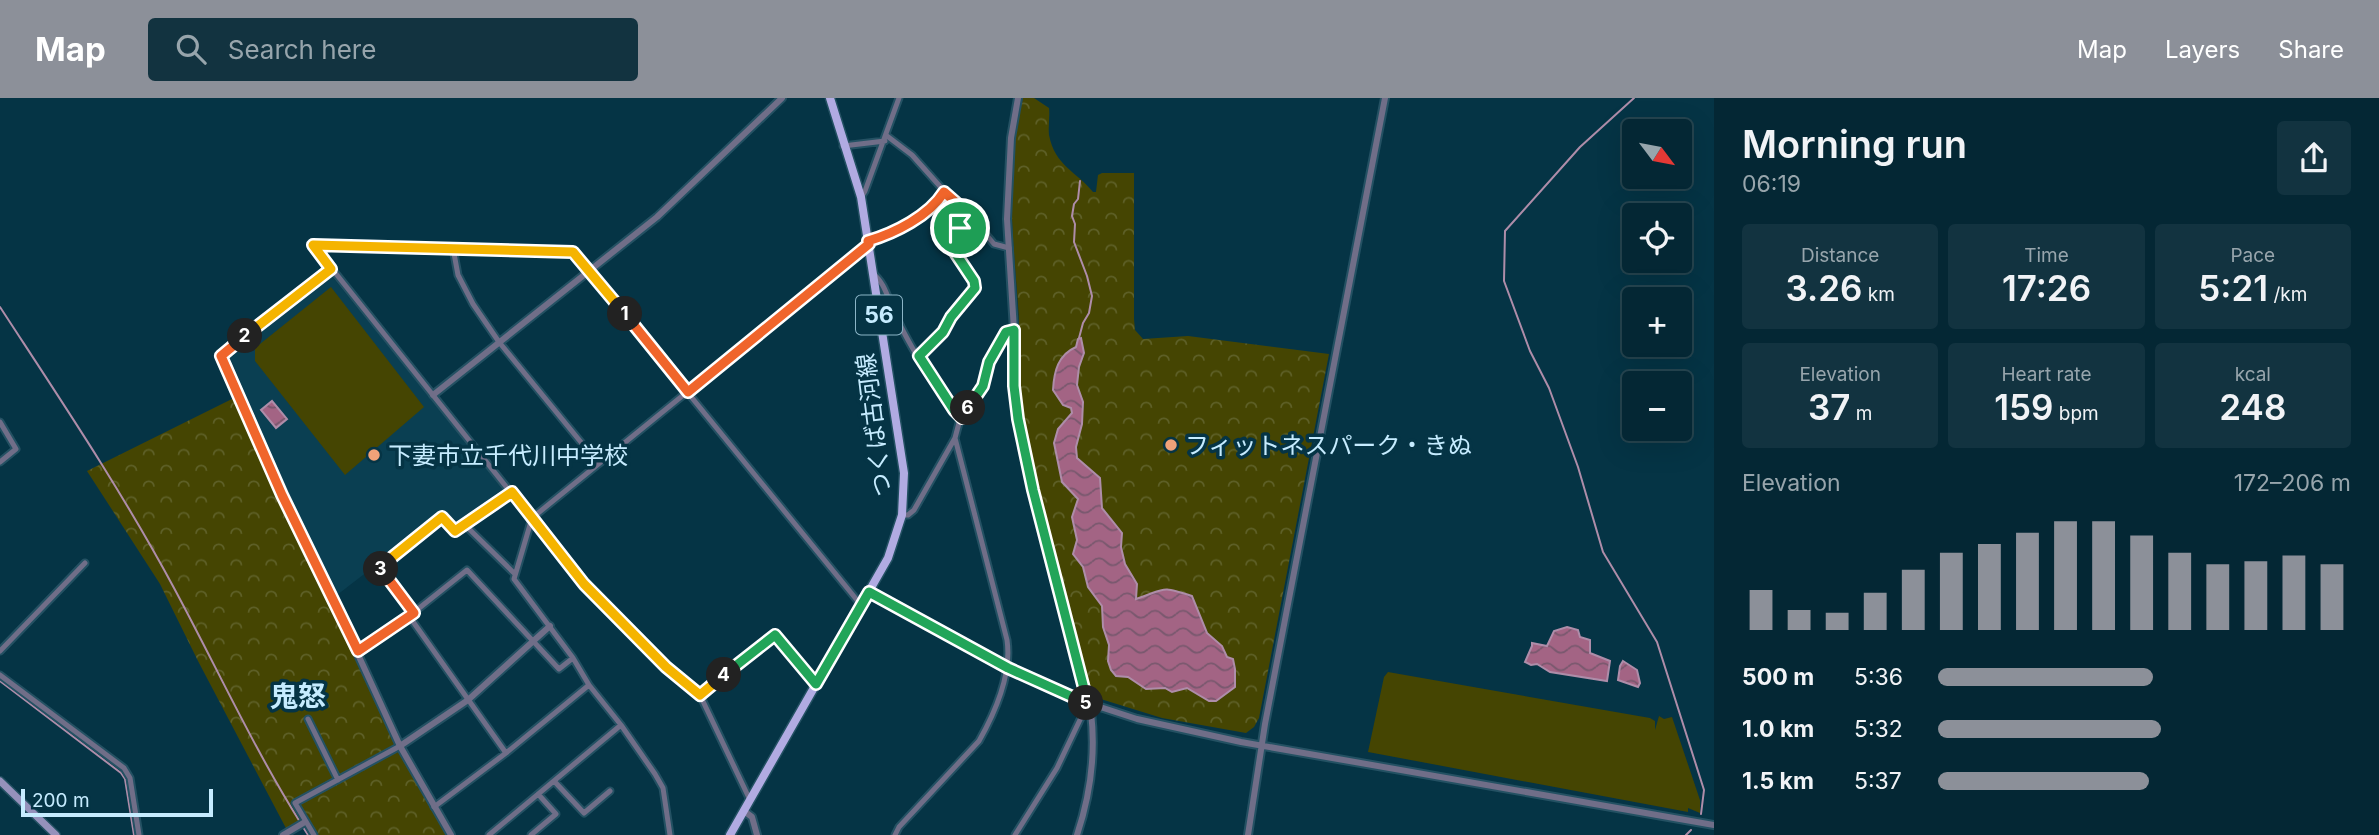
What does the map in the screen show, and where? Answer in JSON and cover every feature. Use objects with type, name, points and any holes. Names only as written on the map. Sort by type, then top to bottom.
[{"type":"main road","name":"つくば古河線","points":[[730,835],[869,592],[893,547],[902,515],[904,473],[861,197],[830,98]]},
{"type":"main road","points":[[0,780],[56,835]]},
{"type":"street","points":[[433,396],[657,217],[782,98]]},
{"type":"street","points":[[861,197],[886,138],[899,98]]},
{"type":"street","points":[[1018,98],[1007,182],[1014,386],[1033,490],[1092,721],[1092,763],[1084,816],[1077,835]]},
{"type":"street","points":[[1248,835],[1261,746],[1385,98]]},
{"type":"street","points":[[843,146],[886,138],[912,156],[944,192],[969,214],[994,244],[1009,248]]},
{"type":"street","points":[[670,835],[663,788],[621,725],[589,685],[573,658],[514,579],[532,518],[868,243],[929,210],[944,192]]},
{"type":"street","points":[[919,356],[943,332],[951,317],[975,288],[974,281],[948,242],[969,214]]},
{"type":"street","points":[[750,800],[700,695],[666,667],[584,584],[313,245],[573,252],[861,605]]},
{"type":"street","points":[[453,248],[458,275],[473,304],[499,342],[598,463]]},
{"type":"street","points":[[331,269],[221,356],[282,495],[358,651],[400,746],[450,835]]},
{"type":"street","points":[[872,273],[882,282],[895,316],[919,356],[962,418]]},
{"type":"street","points":[[902,515],[908,515],[914,510],[955,438],[962,418],[983,386],[989,362],[1004,336],[1014,330]]},
{"type":"street","points":[[0,422],[16,449],[0,462]]},
{"type":"street","points":[[895,835],[899,827],[979,741],[1008,668],[1007,640],[955,438]]},
{"type":"street","points":[[506,753],[380,567],[442,517],[455,531],[512,492]]},
{"type":"street","points":[[465,525],[515,574]]},
{"type":"street","points":[[0,651],[85,564]]},
{"type":"street","points":[[358,651],[411,615],[467,570],[559,669],[573,658]]},
{"type":"street","points":[[869,592],[1008,668],[1088,704],[1180,730],[1714,825]]},
{"type":"street","points":[[314,835],[295,803],[400,746],[468,700],[550,626]]},
{"type":"street","points":[[700,695],[775,635],[816,684]]},
{"type":"street","points":[[0,675],[124,768],[130,778],[139,835]]},
{"type":"street","points":[[434,807],[589,685]]},
{"type":"street","points":[[1015,835],[1063,758],[1088,704]]},
{"type":"street","points":[[308,719],[338,780]]},
{"type":"street","points":[[491,834],[621,725]]},
{"type":"street","points":[[554,781],[584,813],[610,791]]},
{"type":"street","points":[[531,835],[556,814],[538,794]]},
{"type":"street","points":[[744,811],[752,817],[758,835]]},
{"type":"street","points":[[285,834],[305,822]]},
{"type":"shaded area","name":"下妻市立千代川中学校","points":[[330,274],[504,488],[504,493],[455,528],[442,514],[337,595],[288,493],[230,358]]},
{"type":"green space","name":"フィットネスパーク・きぬ","points":[[1023,98],[1034,98],[1049,108],[1049,135],[1056,154],[1093,192],[1096,192],[1098,175],[1102,173],[1134,173],[1134,319],[1135,330],[1143,339],[1188,336],[1329,354],[1259,718],[1254,727],[1246,733],[1162,718],[1091,696],[1038,487],[1021,402],[1012,175],[1017,124]]},
{"type":"green space","points":[[331,287],[424,407],[345,475],[255,361],[255,348]]},
{"type":"green space","points":[[238,396],[400,746],[451,835],[314,835],[305,822],[288,832],[160,584],[87,471]]},
{"type":"green space","points":[[1388,672],[1650,718],[1655,721],[1655,730],[1659,716],[1664,719],[1672,717],[1700,800],[1700,813],[1688,808],[1688,812],[1368,752],[1384,677]]},
{"type":"water","points":[[1081,338],[1084,353],[1077,385],[1083,402],[1082,424],[1076,447],[1077,458],[1100,478],[1102,508],[1122,533],[1121,547],[1125,564],[1137,584],[1136,599],[1163,590],[1192,596],[1207,633],[1222,646],[1227,657],[1233,659],[1235,687],[1216,701],[1209,701],[1187,688],[1172,692],[1165,688],[1146,689],[1128,677],[1116,676],[1111,670],[1102,606],[1088,587],[1083,567],[1073,554],[1077,540],[1072,517],[1078,499],[1062,482],[1054,443],[1058,429],[1072,413],[1071,408],[1063,405],[1053,390],[1054,376],[1061,359],[1076,347],[1078,339]]},
{"type":"water","points":[[272,401],[287,419],[276,428],[261,410]]},
{"type":"water","points":[[1567,627],[1578,630],[1580,637],[1590,640],[1590,653],[1610,661],[1607,681],[1550,672],[1537,664],[1525,662],[1532,643],[1547,646],[1554,631]]},
{"type":"water","points":[[1623,661],[1637,670],[1640,683],[1638,687],[1618,680]]},
{"type":"waterway","points":[[1634,98],[1580,147],[1505,231],[1504,281],[1530,351],[1549,388],[1578,467],[1603,552],[1657,642],[1704,790],[1701,814]]},
{"type":"waterway","points":[[1079,338],[1089,313],[1092,296],[1074,242],[1075,224],[1072,216],[1080,181]]},
{"type":"waterway","points":[[0,307],[133,516],[174,588],[266,765],[300,822]]},
{"type":"waterway","points":[[0,681],[121,773],[125,779],[134,835]]},
{"type":"waterway","points":[[303,827],[308,835]]},
{"type":"waterway","points":[[1686,835],[1691,830]]},
{"type":"place","name":"フィットネスパーク・きぬ","points":[[1171,445]]},
{"type":"place","name":"下妻市立千代川中学校","points":[[374,455]]},
{"type":"district","name":"鬼怒","points":[[298,696]]},
{"type":"route","points":[[944,192],[969,214],[960,228],[948,242],[974,281],[975,288],[951,317],[943,332],[919,356],[962,418],[983,386],[989,362],[1006,332],[1014,330],[1014,386],[1018,419],[1033,490],[1088,704],[1008,668],[869,592],[816,684],[775,635],[700,695],[666,667],[584,584],[512,492],[455,531],[442,517],[380,567],[414,613],[358,651],[282,495],[221,356],[331,269],[313,245],[573,252],[688,392],[869,244],[868,241],[887,234],[929,210],[944,192]]}]
